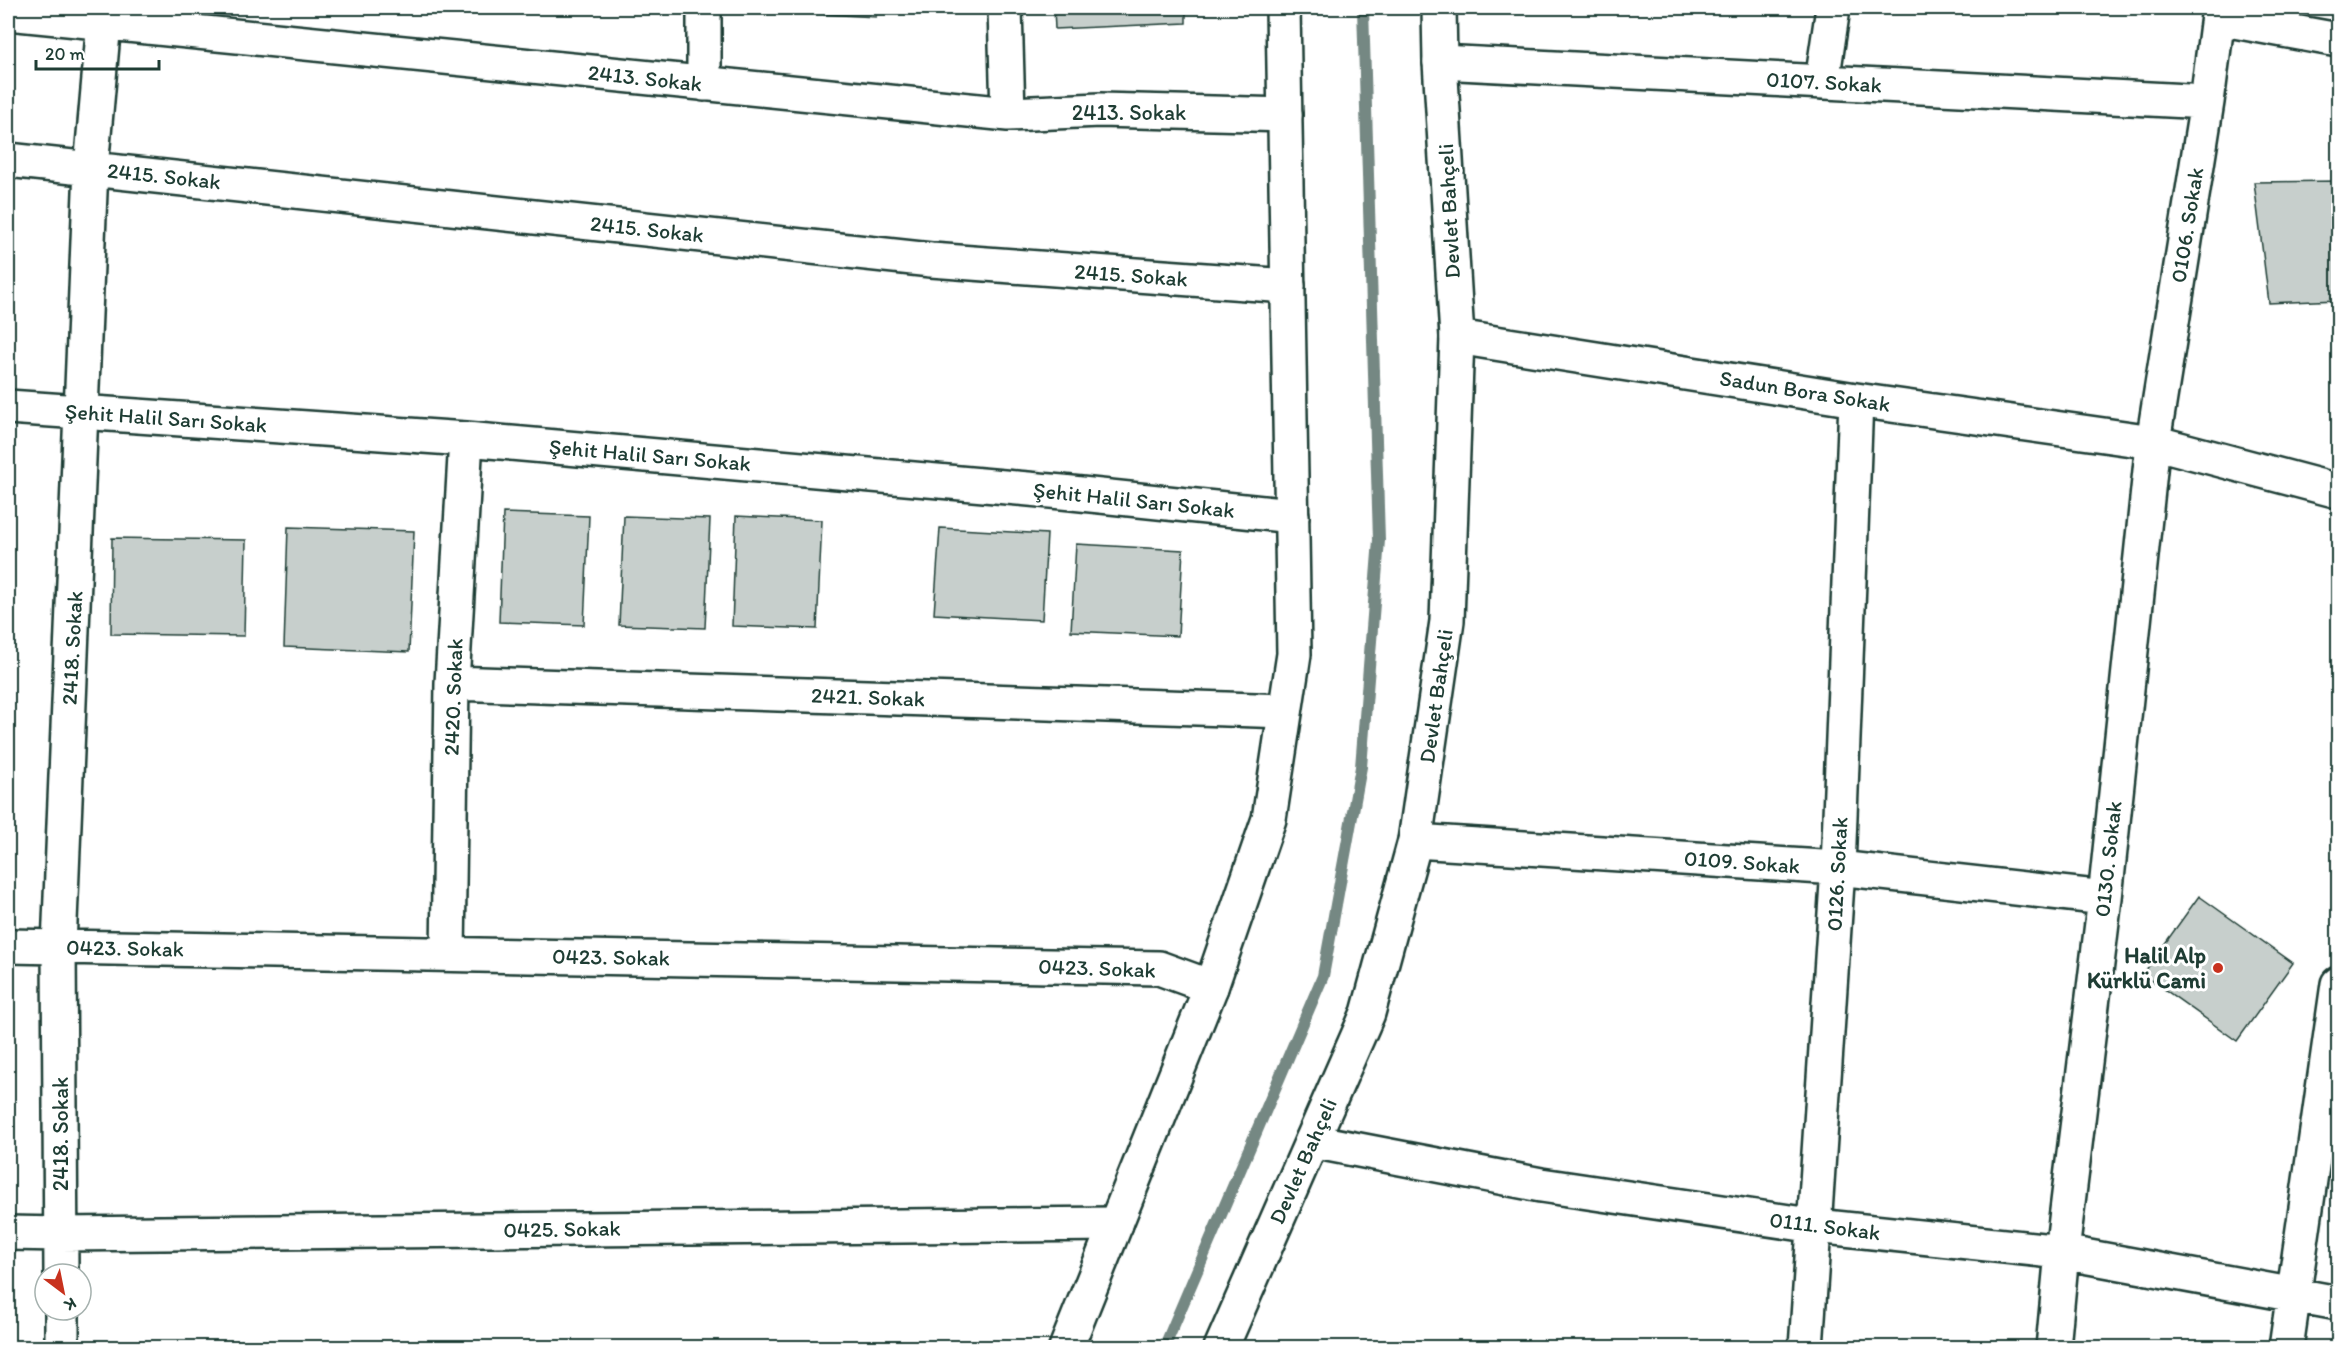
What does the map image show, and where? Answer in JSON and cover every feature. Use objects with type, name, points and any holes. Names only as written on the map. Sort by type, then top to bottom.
[{"type":"street","points":[[704,8],[704,84]]},
{"type":"street","points":[[1005,8],[1008,114]]},
{"type":"street","points":[[1066,1347],[1211,987],[1269,819],[1294,654],[1283,8]]},
{"type":"street","name":"Devlet Bahçeli","points":[[1221,1347],[1368,1013],[1415,841],[1447,621],[1457,338],[1440,62],[1439,8]]},
{"type":"street","points":[[1822,82],[1833,8]]},
{"type":"street","name":"2413. Sokak","points":[[8,13],[1008,114],[1100,110],[1285,115]]},
{"type":"street","points":[[2218,13],[2338,40]]},
{"type":"street","name":"0106. Sokak","points":[[2153,442],[2207,102],[2218,13]]},
{"type":"street","name":"2418. Sokak","points":[[62,1262],[59,946],[83,412],[91,168],[104,22]]},
{"type":"street","name":"0107. Sokak","points":[[1440,62],[2207,102]]},
{"type":"street","name":"2415. Sokak","points":[[8,160],[931,261],[1288,286]]},
{"type":"street","name":"Sadun Bora Sokak","points":[[1457,338],[1856,400],[2153,442],[2338,491]]},
{"type":"street","name":"0126. Sokak","points":[[1806,1347],[1816,1226],[1838,868],[1856,400]]},
{"type":"street","name":"Şehit Halil Sarı Sokak","points":[[8,407],[466,439],[1062,492],[1292,516]]},
{"type":"street","name":"2420. Sokak","points":[[448,954],[452,683],[466,439]]},
{"type":"street","name":"0130. Sokak","points":[[2053,1347],[2153,442]]},
{"type":"street","name":"2421. Sokak","points":[[452,683],[1285,711]]},
{"type":"street","name":"0109. Sokak","points":[[1415,841],[1838,868],[2104,898]]},
{"type":"street","name":"0423. Sokak","points":[[8,946],[1159,968],[1211,987]]},
{"type":"street","points":[[2286,1347],[2338,984]]},
{"type":"street","name":"0111. Sokak","points":[[1312,1141],[1541,1185],[1816,1226],[2062,1252],[2338,1303]]},
{"type":"street","name":"0425. Sokak","points":[[8,1233],[1116,1224]]},
{"type":"street","points":[[62,1322],[62,1347]]},
{"type":"building","points":[[770,8],[877,8],[876,17],[770,11]]},
{"type":"building","points":[[1054,8],[1186,8],[1186,23],[1055,29]]},
{"type":"building","points":[[2338,181],[2338,300],[2269,303],[2254,182]]},
{"type":"building","points":[[503,513],[589,516],[584,625],[499,622]]},
{"type":"building","points":[[624,516],[710,519],[705,628],[619,625]]},
{"type":"building","points":[[736,516],[822,520],[817,629],[732,626]]},
{"type":"building","points":[[288,527],[414,531],[409,652],[284,647]]},
{"type":"building","points":[[940,528],[1047,534],[1042,620],[934,614]]},
{"type":"building","points":[[112,538],[246,540],[244,636],[111,634]]},
{"type":"building","points":[[1076,544],[1183,550],[1178,636],[1071,631]]},
{"type":"building","name":"Halil Alp Kürklü Cami","points":[[2199,896],[2293,963],[2237,1041],[2143,974]]},
{"type":"waterway","points":[[1164,1348],[1323,976],[1361,767],[1379,540],[1363,8]]},
{"type":"place","name":"Halil Alp Kürklü Cami","points":[[2218,968]]}]
